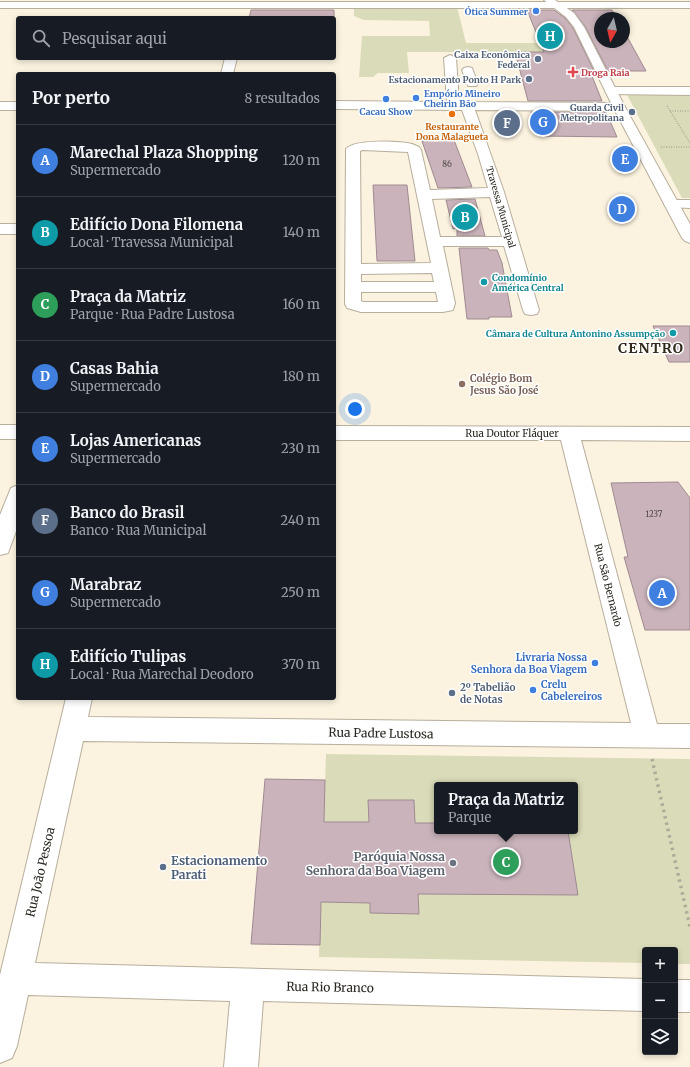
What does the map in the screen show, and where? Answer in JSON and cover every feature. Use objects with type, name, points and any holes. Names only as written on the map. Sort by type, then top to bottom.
[{"type":"street","points":[[242,16],[245,2]]},
{"type":"street","points":[[553,2],[570,16],[579,27],[618,107],[690,238]]},
{"type":"street","points":[[0,4],[553,2],[690,5]]},
{"type":"street","points":[[108,16],[115,4]]},
{"type":"street","name":"Travessa Municipal","points":[[450,58],[460,106],[485,154],[531,310]]},
{"type":"street","points":[[228,72],[230,60]]},
{"type":"street","points":[[468,70],[472,84]]},
{"type":"street","points":[[611,91],[690,91]]},
{"type":"street","points":[[336,105],[618,107]]},
{"type":"street","points":[[0,106],[16,106]]},
{"type":"street","points":[[355,147],[411,148],[414,150],[434,242],[444,287],[353,287],[353,149],[355,147]]},
{"type":"street","points":[[424,195],[497,192]]},
{"type":"street","points":[[672,204],[690,204]]},
{"type":"street","points":[[0,229],[16,229]]},
{"type":"street","points":[[434,242],[511,241]]},
{"type":"street","points":[[354,269],[440,268]]},
{"type":"street","points":[[0,432],[16,432]]},
{"type":"street","name":"Rua Doutor Fláquer","points":[[336,433],[690,434]]},
{"type":"street","name":"Rua São Bernardo","points":[[569,434],[647,736]]},
{"type":"street","points":[[0,547],[16,499]]},
{"type":"street","name":"Rua João Pessoa","points":[[0,1046],[79,700]]},
{"type":"street","name":"Rua Padre Lustosa","points":[[72,730],[690,736]]},
{"type":"street","name":"Rua Rio Branco","points":[[15,979],[642,995]]},
{"type":"street","points":[[241,1067],[248,985]]},
{"type":"street","points":[[678,996],[690,996]]},
{"type":"path","points":[[657,91],[690,143]]},
{"type":"path","points":[[670,111],[690,111]]},
{"type":"path","points":[[640,146],[690,147]]},
{"type":"path","points":[[647,736],[690,926]]},
{"type":"green space","points":[[354,7],[457,7],[466,43],[542,43],[546,52],[407,52],[409,73],[378,73],[373,77],[359,77],[362,36],[430,36],[429,21],[364,20],[354,16]]},
{"type":"green space","points":[[627,95],[690,95],[690,198],[682,198]]},
{"type":"green space","points":[[326,754],[690,759],[690,964],[678,964],[678,947],[642,947],[642,963],[319,957]]},
{"type":"building","points":[[251,10],[334,10],[334,16],[250,16]]},
{"type":"building","points":[[527,10],[554,10],[565,18],[573,28],[594,71],[590,71],[602,101],[528,101],[515,52],[544,52]]},
{"type":"building","points":[[572,10],[612,10],[613,12],[594,12],[594,44],[585,26]]},
{"type":"building","points":[[630,42],[646,71],[608,71],[596,48],[630,48]]},
{"type":"building","points":[[531,112],[606,112],[617,137],[540,136],[538,129],[535,129]]},
{"type":"building","points":[[454,140],[472,187],[438,188],[422,141]]},
{"type":"building","points":[[373,185],[407,185],[415,261],[377,261]]},
{"type":"building","points":[[475,199],[485,236],[457,236],[457,228],[453,229],[446,200]]},
{"type":"building","name":"Condomínio América Central","points":[[459,248],[488,248],[489,250],[497,250],[502,263],[512,317],[467,319]]},
{"type":"building","points":[[653,326],[690,326],[690,362],[669,362]]},
{"type":"building","points":[[678,482],[690,498],[690,630],[645,630],[624,557],[628,557],[611,483]]},
{"type":"building","name":"Paróquia Nossa Senhora da Boa Viagem","points":[[265,779],[325,780],[324,822],[369,822],[368,800],[414,800],[415,823],[434,823],[434,834],[568,834],[578,895],[418,894],[419,914],[370,913],[370,903],[321,902],[320,945],[251,944]]},
{"type":"place","name":"Ótica Summer","points":[[536,11]]},
{"type":"place","name":"Edifício Tulipas","points":[[550,36]]},
{"type":"place","name":"Caixa Econômica Federal","points":[[538,59]]},
{"type":"place","name":"Droga Raia","points":[[573,72]]},
{"type":"place","name":"Estacionamento Ponto H Park","points":[[529,79]]},
{"type":"place","name":"Empório Mineiro Cheirin Bão","points":[[416,98]]},
{"type":"place","name":"Cacau Show","points":[[386,99]]},
{"type":"place","name":"Guarda Civil Metropolitana","points":[[632,112]]},
{"type":"place","name":"Restaurante Dona Malagueta","points":[[452,114]]},
{"type":"place","name":"Marabraz","points":[[543,122]]},
{"type":"place","name":"Banco do Brasil","points":[[507,123]]},
{"type":"place","name":"Lojas Americanas","points":[[625,159]]},
{"type":"place","name":"Casas Bahia","points":[[622,209]]},
{"type":"place","name":"Edifício Dona Filomena","points":[[465,217]]},
{"type":"place","name":"Condomínio América Central","points":[[484,282]]},
{"type":"place","name":"Câmara de Cultura Antonino Assumpção","points":[[673,333]]},
{"type":"place","name":"Colégio Bom Jesus São José","points":[[462,384]]},
{"type":"place","name":"Marechal Plaza Shopping","points":[[662,593]]},
{"type":"place","name":"Livraria Nossa Senhora da Boa Viagem","points":[[595,663]]},
{"type":"place","name":"Crelu Cabelereiros","points":[[533,690]]},
{"type":"place","name":"2º Tabelião de Notas","points":[[452,693]]},
{"type":"place","name":"Praça da Matriz","points":[[506,862]]},
{"type":"place","name":"Paróquia Nossa Senhora da Boa Viagem","points":[[453,863]]},
{"type":"place","name":"Estacionamento Parati","points":[[163,867]]},
{"type":"district","name":"CENTRO","points":[[651,348]]}]
